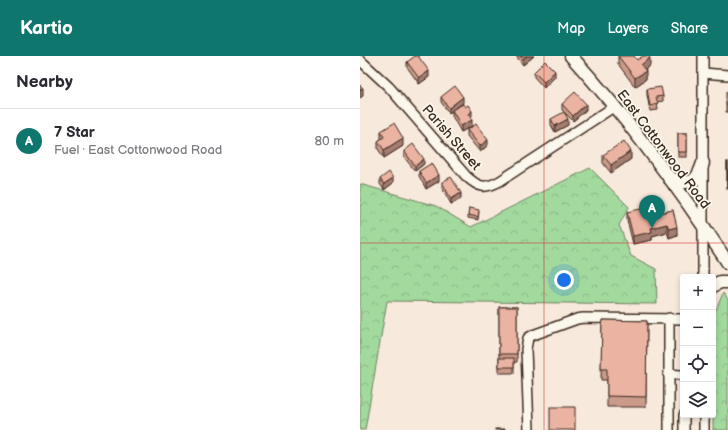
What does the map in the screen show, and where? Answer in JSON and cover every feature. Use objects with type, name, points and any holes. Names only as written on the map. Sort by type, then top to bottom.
[{"type":"main road","name":"East Cottonwood Road","points":[[572,56],[615,106],[703,224],[728,263]]},
{"type":"main road","points":[[669,178],[682,182],[692,182],[699,174],[703,163]]},
{"type":"main road","points":[[716,284],[720,282],[728,282]]},
{"type":"street","points":[[703,56],[703,274]]},
{"type":"street","name":"Parish Street","points":[[360,60],[389,87],[466,176],[481,187],[500,181],[615,106]]},
{"type":"street","points":[[703,73],[728,75]]},
{"type":"street","points":[[529,430],[526,349],[528,338],[583,318],[680,319]]},
{"type":"street","points":[[669,318],[669,430]]},
{"type":"street","points":[[668,374],[680,375]]},
{"type":"street","points":[[684,418],[684,430]]},
{"type":"street","points":[[704,418],[704,430]]},
{"type":"green space","points":[[590,168],[629,207],[619,225],[631,256],[656,269],[657,304],[387,301],[365,430],[360,430],[360,184],[436,206],[471,227]]},
{"type":"green space","points":[[723,293],[728,300],[728,430],[713,430],[713,418],[716,418],[716,310]]},
{"type":"building","points":[[415,56],[418,56],[429,71],[419,78],[407,62]]},
{"type":"building","points":[[520,56],[527,56],[523,59]]},
{"type":"building","points":[[618,56],[634,56],[637,60],[643,56],[648,56],[650,58],[641,65],[646,71],[635,78]]},
{"type":"building","points":[[545,61],[555,71],[544,82],[534,72]]},
{"type":"building","points":[[455,86],[463,97],[449,108],[441,97]]},
{"type":"building","points":[[661,87],[663,96],[656,97],[658,104],[650,106],[647,89]]},
{"type":"building","points":[[575,92],[586,104],[573,116],[562,104]]},
{"type":"building","points":[[726,92],[728,92],[728,104],[726,104]]},
{"type":"building","points":[[463,104],[465,107],[468,105],[472,111],[468,114],[472,120],[461,126],[452,110]]},
{"type":"building","points":[[564,112],[568,119],[555,126],[551,119]]},
{"type":"building","points":[[394,123],[403,138],[384,150],[378,141],[384,137],[381,131]]},
{"type":"building","points":[[476,124],[488,140],[480,146],[467,130]]},
{"type":"building","points":[[678,133],[687,133],[687,152],[678,152]]},
{"type":"building","points":[[624,141],[631,151],[611,165],[603,155]]},
{"type":"building","points":[[413,144],[424,159],[415,166],[404,151]]},
{"type":"building","points":[[728,162],[728,184],[727,184]]},
{"type":"building","points":[[432,163],[439,175],[426,183],[419,171]]},
{"type":"building","points":[[389,172],[393,178],[384,184],[380,179]]},
{"type":"building","points":[[451,177],[461,193],[451,199],[442,182]]},
{"type":"building","points":[[469,208],[479,210],[478,217],[468,215]]},
{"type":"building","points":[[645,208],[647,216],[673,210],[677,227],[669,229],[667,224],[651,228],[652,232],[633,236],[627,212]]},
{"type":"building","points":[[499,307],[517,307],[517,354],[499,354]]},
{"type":"building","points":[[602,320],[647,321],[646,397],[607,396],[607,369],[601,369]]},
{"type":"building","points":[[499,358],[514,358],[514,367],[499,367]]},
{"type":"building","points":[[550,407],[575,407],[575,430],[550,430]]},
{"type":"place","name":"7 Star","points":[[652,228]]}]
